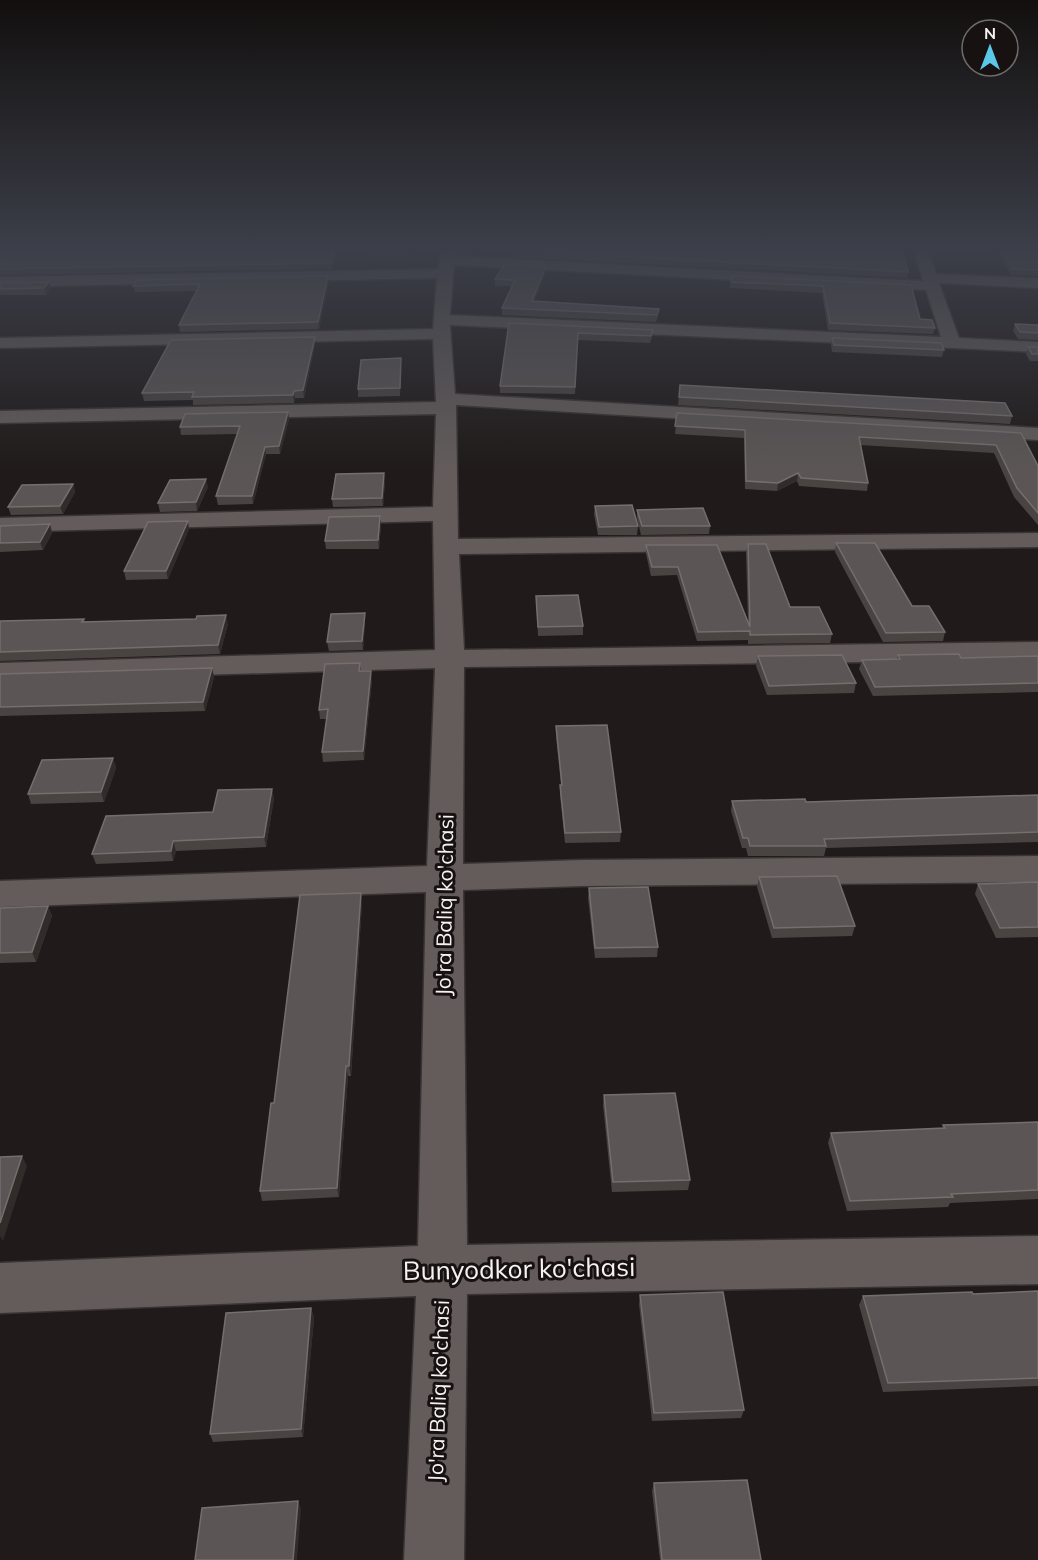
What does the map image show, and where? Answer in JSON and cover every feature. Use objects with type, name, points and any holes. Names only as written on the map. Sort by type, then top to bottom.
[{"type":"street","name":"Jo'ra Baliq ko'chasi","points":[[434,1560],[442,1270],[445,878],[450,660],[446,530],[446,404],[442,324]]},
{"type":"street","points":[[945,324],[952,344]]},
{"type":"street","points":[[0,343],[442,327],[1038,348]]},
{"type":"street","points":[[0,417],[446,404],[1038,434]]},
{"type":"street","points":[[0,525],[1038,540]]},
{"type":"street","points":[[0,672],[450,660],[1038,651]]},
{"type":"street","points":[[0,894],[582,873],[1038,869]]},
{"type":"street","name":"Bunyodkor ko'chasi","points":[[0,1288],[442,1270],[1038,1260]]},
{"type":"building","points":[[180,324],[235,324],[179,325]]},
{"type":"building","points":[[509,324],[653,330],[651,336],[578,333],[575,387],[500,386]]},
{"type":"building","points":[[847,324],[933,324],[935,328]]},
{"type":"building","points":[[1015,324],[1038,325],[1038,333],[1020,332]]},
{"type":"building","points":[[315,337],[303,390],[294,391],[293,395],[192,397],[194,392],[142,393],[171,340]]},
{"type":"building","points":[[832,338],[941,343],[944,350],[834,345]]},
{"type":"building","points":[[1028,347],[1038,347],[1038,354],[1032,354]]},
{"type":"building","points":[[401,358],[400,388],[358,389],[361,360]]},
{"type":"building","points":[[680,385],[1005,403],[1012,416],[679,397]]},
{"type":"building","points":[[288,412],[279,446],[265,447],[252,496],[216,496],[240,426],[180,427],[185,414]]},
{"type":"building","points":[[677,413],[1021,433],[1038,466],[1038,513],[1017,488],[996,445],[859,437],[868,483],[801,478],[798,473],[778,483],[746,481],[745,430],[675,426]]},
{"type":"building","points":[[384,473],[382,498],[332,499],[336,474]]},
{"type":"building","points":[[206,479],[196,502],[158,503],[170,480]]},
{"type":"building","points":[[73,484],[60,506],[8,507],[22,485]]},
{"type":"building","points":[[632,505],[638,526],[599,527],[595,506]]},
{"type":"building","points":[[703,508],[710,526],[642,526],[637,510]]},
{"type":"building","points":[[380,516],[378,540],[325,541],[329,517]]},
{"type":"building","points":[[188,521],[166,571],[124,571],[148,522]]},
{"type":"building","points":[[50,524],[40,542],[0,543],[0,526]]},
{"type":"building","points":[[836,543],[875,543],[912,606],[929,606],[945,632],[886,633]]},
{"type":"building","points":[[748,544],[766,544],[790,607],[819,607],[832,634],[750,635],[750,631],[698,632],[678,567],[652,567],[646,545],[717,545],[750,627]]},
{"type":"building","points":[[578,595],[583,626],[538,627],[536,596]]},
{"type":"building","points":[[365,613],[362,641],[327,642],[331,614]]},
{"type":"building","points":[[226,615],[218,645],[0,652],[0,621],[84,619],[82,622],[196,619],[197,616]]},
{"type":"building","points":[[959,654],[961,658],[1038,656],[1038,683],[875,687],[862,660],[900,659],[898,655]]},
{"type":"building","points":[[842,655],[856,683],[769,686],[758,656]]},
{"type":"building","points":[[360,663],[359,671],[371,671],[363,751],[322,752],[328,709],[319,710],[325,664]]},
{"type":"building","points":[[212,668],[203,702],[0,707],[0,674]]},
{"type":"building","points":[[607,725],[621,832],[565,833],[556,726]]},
{"type":"building","points":[[113,758],[101,792],[28,794],[42,760]]},
{"type":"building","points":[[272,789],[264,837],[173,841],[171,851],[92,854],[106,816],[213,812],[218,790]]},
{"type":"building","points":[[1038,795],[1038,832],[824,839],[826,846],[750,846],[748,838],[743,838],[732,801],[805,799],[806,802]]},
{"type":"building","points":[[837,876],[855,926],[774,928],[759,877]]},
{"type":"building","points":[[1038,882],[1038,927],[1000,928],[978,884]]},
{"type":"building","points":[[648,887],[658,947],[595,948],[589,888]]},
{"type":"building","points":[[361,893],[349,1066],[346,1066],[337,1188],[260,1191],[271,1103],[274,1103],[300,895]]},
{"type":"building","points":[[48,906],[32,952],[0,953],[0,908]]},
{"type":"building","points":[[675,1093],[690,1180],[613,1182],[604,1095]]},
{"type":"building","points":[[1038,1122],[1038,1190],[951,1194],[953,1197],[850,1201],[831,1133],[945,1128],[943,1125]]},
{"type":"building","points":[[22,1156],[0,1223],[0,1157]]},
{"type":"building","points":[[1038,1291],[1038,1378],[888,1383],[863,1296]]},
{"type":"building","points":[[723,1292],[744,1410],[654,1413],[640,1295]]},
{"type":"building","points":[[311,1308],[301,1429],[210,1434],[226,1313]]},
{"type":"building","points":[[747,1480],[761,1560],[662,1560],[654,1483]]},
{"type":"building","points":[[298,1501],[293,1560],[195,1560],[202,1508]]}]
